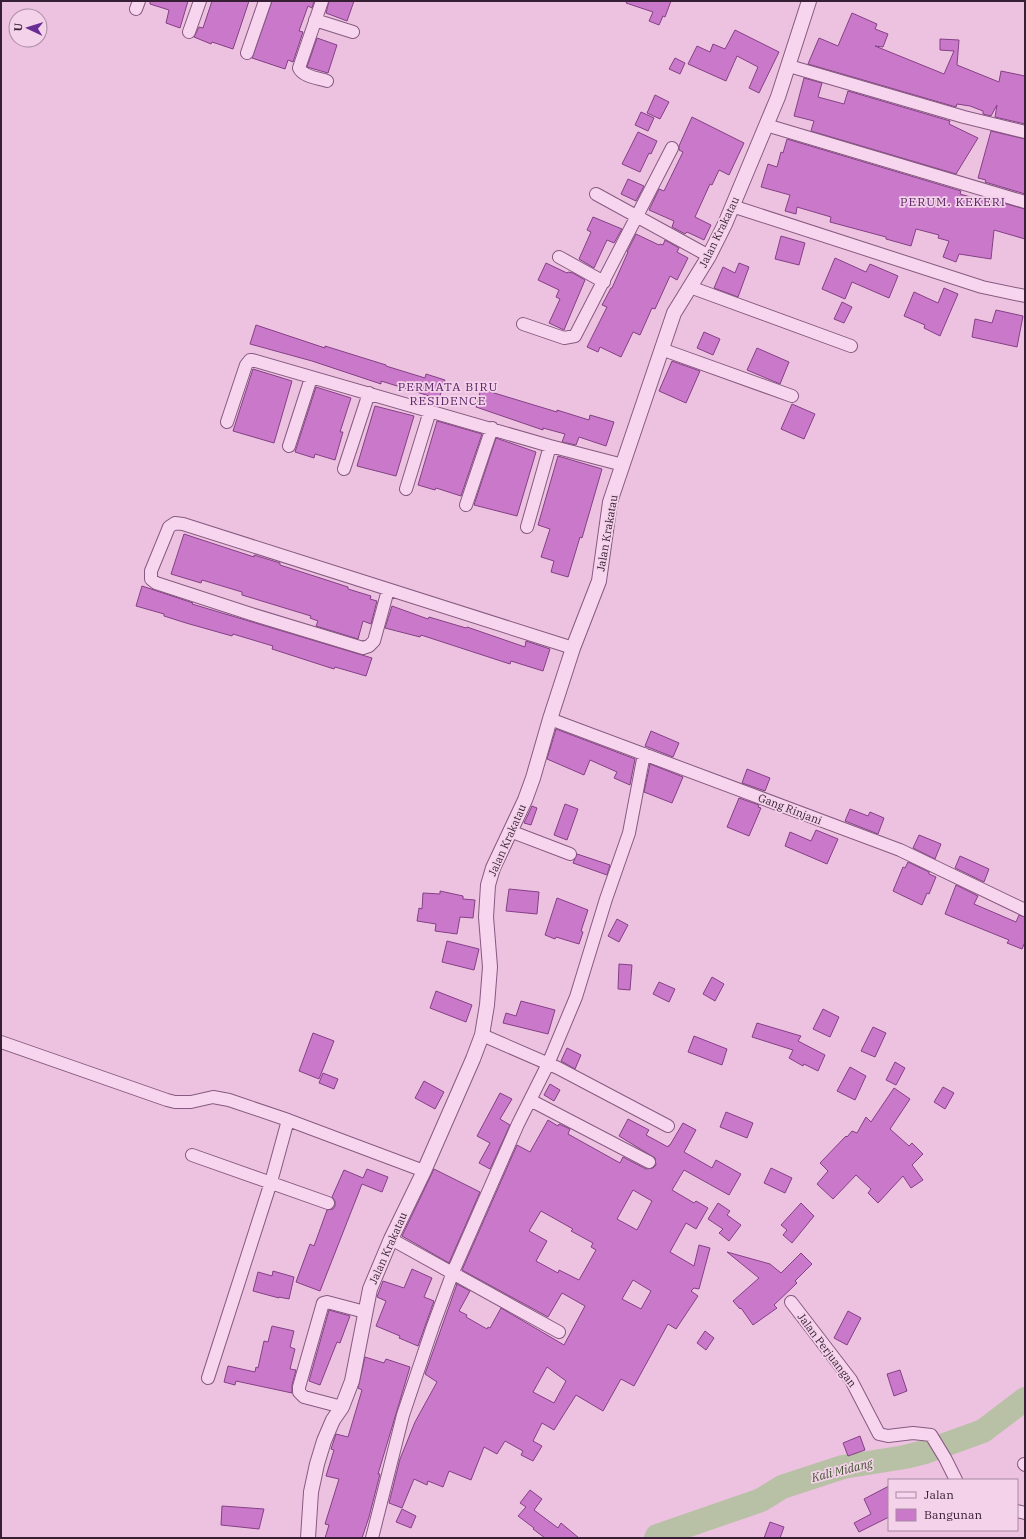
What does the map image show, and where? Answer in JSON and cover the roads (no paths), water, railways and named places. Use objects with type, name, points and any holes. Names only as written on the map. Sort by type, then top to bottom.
[{"type":"street","points":[[189,32],[200,1]]},
{"type":"street","points":[[247,53],[265,1]]},
{"type":"street","points":[[322,1],[299,68],[300,72],[328,81]]},
{"type":"street","name":"Jalan Krakatau","points":[[308,1538],[311,1492],[317,1464],[324,1441],[342,1407],[357,1360],[370,1289],[391,1239],[424,1171],[482,1035],[490,974],[490,949],[486,917],[488,885],[493,868],[533,778],[573,648],[599,581],[610,502],[674,313],[709,256],[732,206],[789,66],[809,1]]},
{"type":"street","points":[[315,20],[353,32]]},
{"type":"street","points":[[789,66],[964,117],[1025,132]]},
{"type":"street","points":[[766,125],[1025,202]]},
{"type":"street","points":[[523,324],[564,338],[575,336],[672,148]]},
{"type":"street","points":[[596,194],[709,256]]},
{"type":"street","points":[[732,206],[982,287],[1025,296]]},
{"type":"street","points":[[559,258],[604,282]]},
{"type":"street","points":[[690,286],[851,346]]},
{"type":"street","points":[[661,349],[792,396]]},
{"type":"street","points":[[227,422],[246,365],[250,360],[492,428],[550,446],[623,465]]},
{"type":"street","points":[[289,446],[311,378]]},
{"type":"street","points":[[344,468],[369,393]]},
{"type":"street","points":[[406,489],[430,411]]},
{"type":"street","points":[[466,505],[492,428]]},
{"type":"street","points":[[527,527],[550,446]]},
{"type":"street","points":[[388,590],[374,641],[369,646],[364,648],[250,614],[156,583],[151,579],[151,571],[169,527],[175,523],[183,524],[573,648]]},
{"type":"street","name":"Gang Rinjani","points":[[550,719],[900,850],[1025,910]]},
{"type":"street","points":[[372,1538],[403,1415],[453,1272],[530,1100],[548,1064],[576,997],[606,899],[626,844],[644,754]]},
{"type":"street","points":[[510,831],[570,854]]},
{"type":"street","points":[[482,1035],[548,1064],[668,1126]]},
{"type":"street","points":[[1,1042],[167,1100],[183,1103],[208,1098],[218,1098],[288,1120],[424,1171]]},
{"type":"street","points":[[530,1100],[649,1162]]},
{"type":"street","points":[[208,1378],[271,1182],[288,1120]]},
{"type":"street","points":[[192,1155],[328,1202]]},
{"type":"street","points":[[391,1239],[559,1332]]},
{"type":"street","points":[[342,1407],[301,1395],[299,1387],[323,1303],[327,1302],[366,1312]]},
{"type":"street","name":"Jalan Perjuangan","points":[[790,1302],[851,1380],[879,1434],[888,1436],[913,1433],[931,1435],[956,1479]]},
{"type":"waterway","name":"Kali Midang","points":[[656,1538],[657,1536],[761,1500],[782,1487],[843,1467],[905,1457],[925,1452],[983,1431],[1025,1399]]},
{"type":"district","name":"PERUM. KEKERI","points":[[953,201]]},
{"type":"district","name":"PERMATA BIRU RESIDENCE","points":[[448,393]]}]
